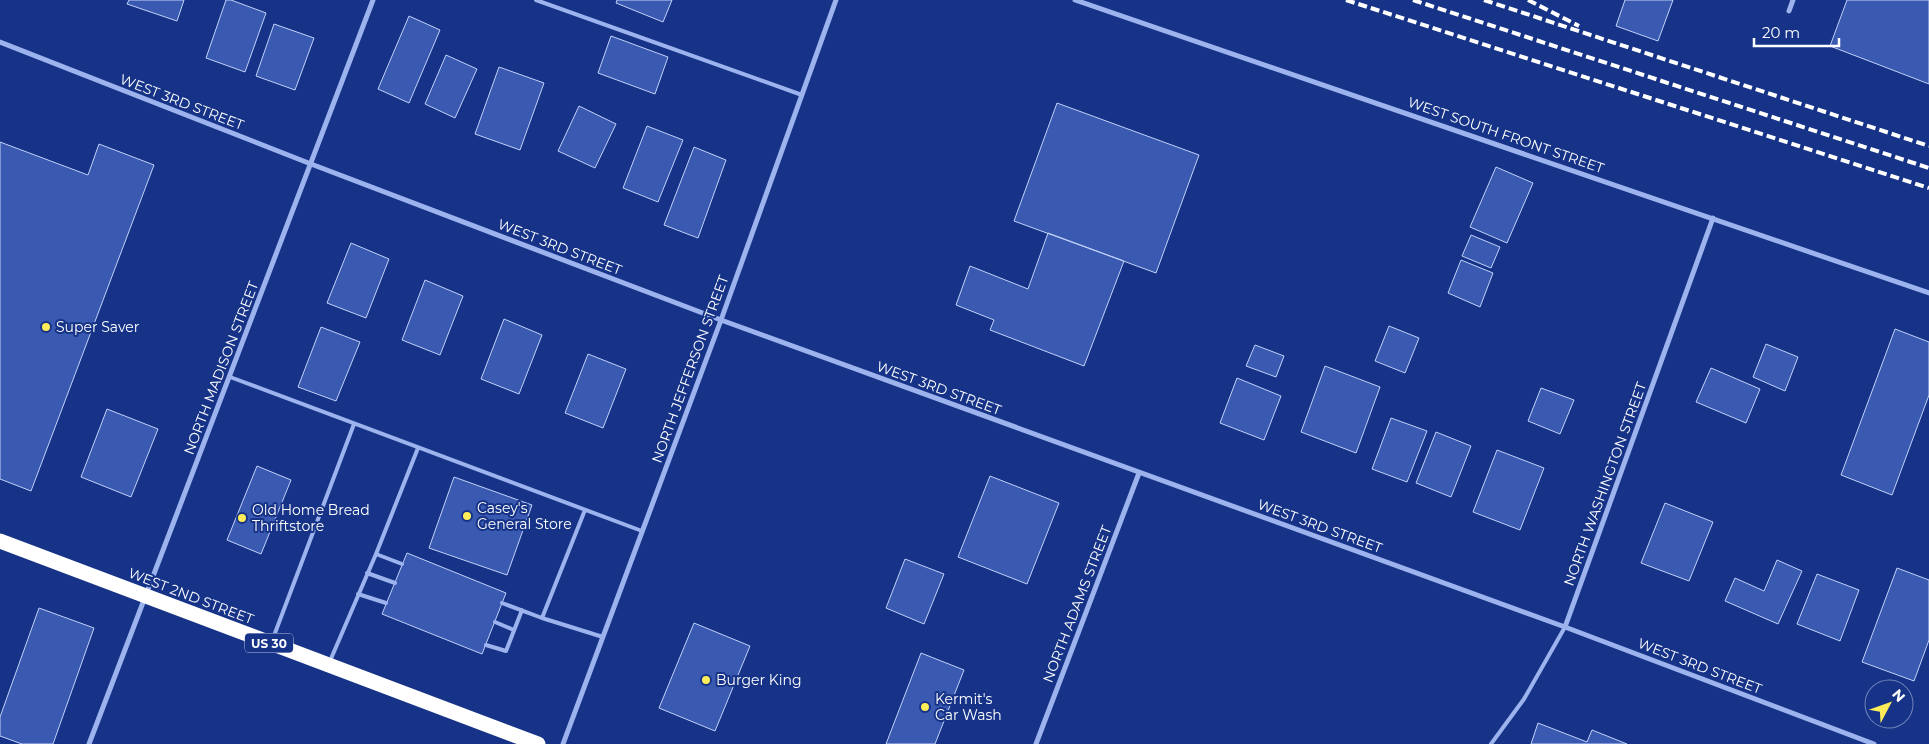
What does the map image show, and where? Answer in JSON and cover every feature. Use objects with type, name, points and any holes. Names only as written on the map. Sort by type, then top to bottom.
[{"type":"highway","name":"WEST 2ND STREET","points":[[0,541],[538,744]]},
{"type":"street","name":"NORTH MADISON STREET","points":[[89,744],[373,0]]},
{"type":"street","name":"NORTH JEFFERSON STREET","points":[[563,744],[721,320],[836,0]]},
{"type":"street","name":"WEST SOUTH FRONT STREET","points":[[1075,0],[1929,293]]},
{"type":"street","points":[[1789,12],[1792,0]]},
{"type":"street","name":"WEST 3RD STREET","points":[[0,42],[311,164],[721,320],[1565,627],[1874,744]]},
{"type":"street","name":"NORTH WASHINGTON STREET","points":[[1565,627],[1713,218]]},
{"type":"street","name":"NORTH ADAMS STREET","points":[[1036,744],[1139,473]]},
{"type":"lane","points":[[536,0],[802,95]]},
{"type":"lane","points":[[230,377],[642,531]]},
{"type":"lane","points":[[271,643],[354,424]]},
{"type":"lane","points":[[328,665],[376,554],[418,448]]},
{"type":"lane","points":[[542,618],[585,510]]},
{"type":"lane","points":[[376,554],[402,564]]},
{"type":"lane","points":[[367,573],[394,583]]},
{"type":"lane","points":[[358,594],[386,603]]},
{"type":"lane","points":[[502,603],[603,637]]},
{"type":"lane","points":[[486,645],[506,651],[522,610]]},
{"type":"lane","points":[[495,622],[514,630]]},
{"type":"lane","name":"NORTH WASHINGTON STREET","points":[[1491,744],[1524,699],[1565,627]]},
{"type":"building","points":[[129,0],[184,0],[177,21],[127,4]]},
{"type":"building","points":[[226,0],[231,0],[266,13],[245,72],[206,58]]},
{"type":"building","points":[[617,0],[672,0],[663,22],[616,3]]},
{"type":"building","points":[[1625,0],[1673,0],[1658,41],[1616,26]]},
{"type":"building","points":[[1847,0],[1929,0],[1929,84],[1830,46]]},
{"type":"building","points":[[409,16],[440,30],[409,103],[378,89]]},
{"type":"building","points":[[274,24],[314,38],[295,90],[256,76]]},
{"type":"building","points":[[611,36],[668,57],[655,94],[598,73]]},
{"type":"building","points":[[446,55],[477,69],[455,118],[425,104]]},
{"type":"building","points":[[499,67],[544,83],[520,150],[475,134]]},
{"type":"building","points":[[1057,103],[1199,155],[1156,273],[1014,221]]},
{"type":"building","points":[[579,106],[616,124],[595,168],[558,151]]},
{"type":"building","points":[[647,126],[683,140],[658,202],[623,188]]},
{"type":"building","name":"Super Saver","points":[[0,142],[88,175],[99,144],[154,165],[31,491],[0,479]]},
{"type":"building","points":[[694,147],[726,160],[698,238],[664,225]]},
{"type":"building","points":[[1496,167],[1533,183],[1507,243],[1470,227]]},
{"type":"building","points":[[1048,233],[1124,261],[1084,366],[990,330],[994,320],[956,305],[970,266],[1028,289]]},
{"type":"building","points":[[1471,235],[1500,247],[1491,268],[1462,256]]},
{"type":"building","points":[[351,243],[389,259],[366,318],[327,303]]},
{"type":"building","points":[[1461,260],[1493,273],[1480,307],[1448,293]]},
{"type":"building","points":[[425,280],[463,296],[440,355],[402,340]]},
{"type":"building","points":[[504,319],[542,335],[519,394],[481,379]]},
{"type":"building","points":[[1389,326],[1419,338],[1405,373],[1375,361]]},
{"type":"building","points":[[321,327],[360,342],[336,401],[298,387]]},
{"type":"building","points":[[1895,329],[1929,342],[1929,395],[1892,495],[1841,475]]},
{"type":"building","points":[[1766,344],[1798,357],[1785,391],[1753,377]]},
{"type":"building","points":[[1255,345],[1284,356],[1276,377],[1246,366]]},
{"type":"building","points":[[588,354],[626,369],[603,428],[565,413]]},
{"type":"building","points":[[1325,366],[1380,387],[1356,453],[1301,432]]},
{"type":"building","points":[[1711,368],[1760,389],[1746,423],[1696,402]]},
{"type":"building","points":[[1237,378],[1281,396],[1264,440],[1220,423]]},
{"type":"building","points":[[1541,388],[1574,400],[1560,434],[1528,421]]},
{"type":"building","points":[[107,409],[158,429],[131,497],[81,477]]},
{"type":"building","points":[[1391,418],[1427,431],[1407,482],[1372,469]]},
{"type":"building","points":[[1436,432],[1471,446],[1451,497],[1416,483]]},
{"type":"building","points":[[1497,450],[1544,468],[1520,530],[1473,512]]},
{"type":"building","points":[[257,466],[291,480],[261,554],[227,540]]},
{"type":"building","points":[[990,476],[1059,503],[1027,584],[958,557]]},
{"type":"building","points":[[454,477],[532,505],[507,575],[429,548]]},
{"type":"building","points":[[1665,503],[1713,522],[1689,581],[1641,563]]},
{"type":"building","points":[[407,553],[506,593],[482,654],[382,614]]},
{"type":"building","points":[[905,559],[944,574],[924,624],[886,608]]},
{"type":"building","points":[[1777,560],[1802,571],[1778,624],[1725,601],[1735,578],[1764,591]]},
{"type":"building","points":[[1897,568],[1929,580],[1929,640],[1914,681],[1914,679],[1909,679],[1862,662]]},
{"type":"building","points":[[1817,574],[1859,590],[1840,641],[1797,624]]},
{"type":"building","points":[[39,608],[94,628],[53,744],[22,744],[0,736],[0,717]]},
{"type":"building","points":[[694,623],[750,646],[715,731],[659,708]]},
{"type":"building","name":"Kermit's Car Wash","points":[[921,653],[964,670],[935,744],[886,744]]},
{"type":"building","points":[[1538,723],[1587,742],[1592,730],[1627,744],[1531,744]]},
{"type":"railway","points":[[1346,0],[1929,188]]},
{"type":"railway","points":[[1413,0],[1929,168]]},
{"type":"railway","points":[[1484,0],[1929,146]]},
{"type":"railway","points":[[1528,0],[1579,26]]},
{"type":"place","name":"Super Saver","points":[[46,327]]},
{"type":"place","name":"Casey's General Store","points":[[467,516]]},
{"type":"place","name":"Old Home Bread Thriftstore","points":[[242,518]]},
{"type":"place","name":"Burger King","points":[[706,680]]},
{"type":"place","name":"Kermit's Car Wash","points":[[925,707]]}]
